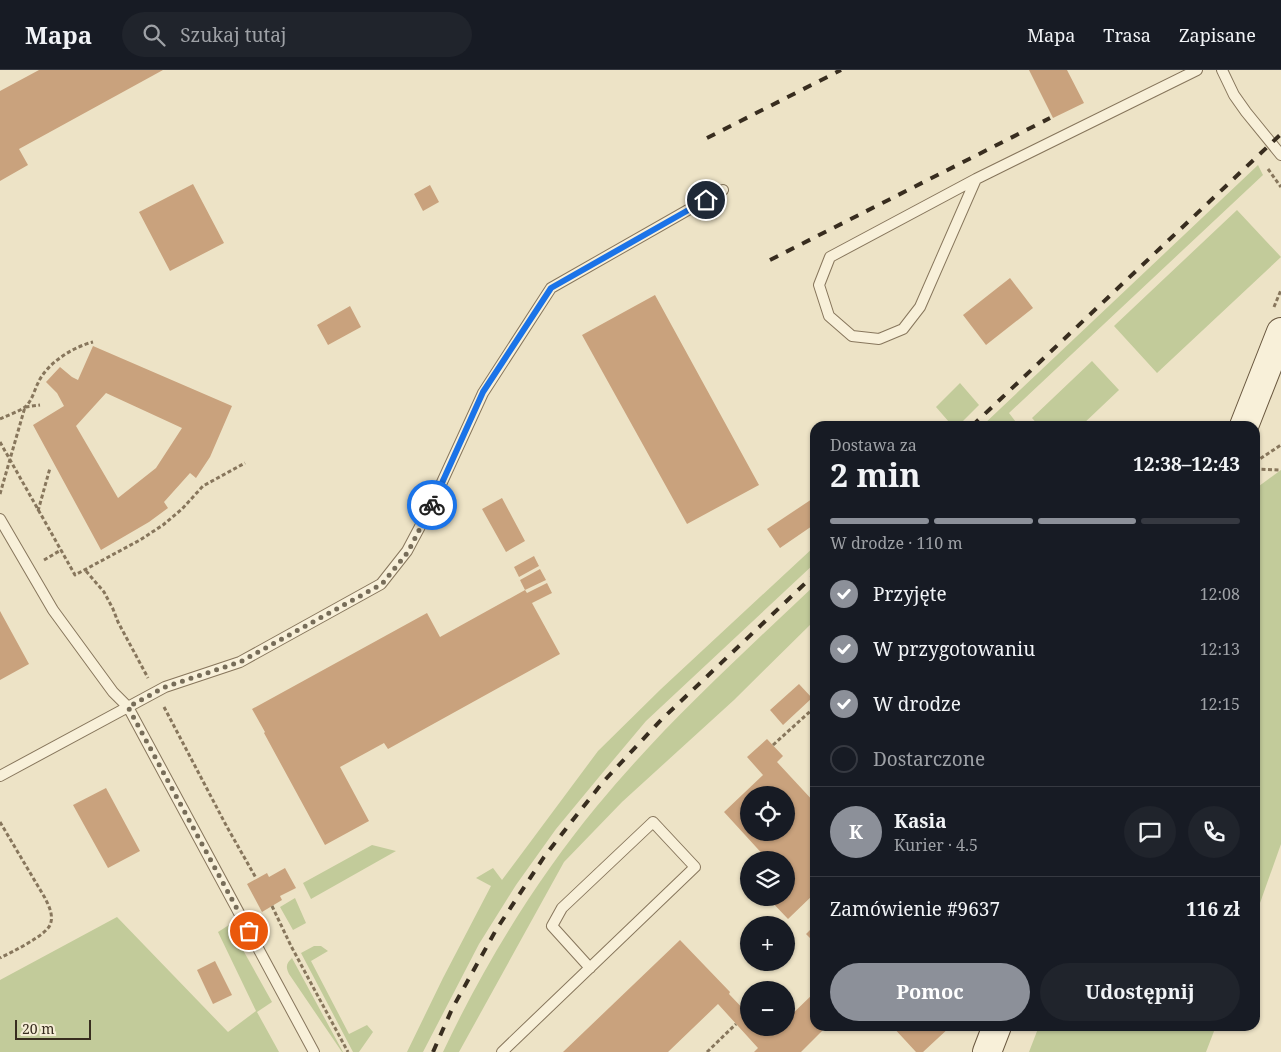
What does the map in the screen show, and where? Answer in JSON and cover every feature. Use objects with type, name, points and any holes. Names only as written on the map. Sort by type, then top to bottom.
[{"type":"street","points":[[1246,421],[1281,332]]},
{"type":"street","points":[[987,1052],[995,1031]]},
{"type":"lane","points":[[976,179],[920,307],[903,328],[879,339],[852,336],[829,316],[819,285],[830,257],[976,179],[1197,70]]},
{"type":"lane","points":[[1222,70],[1234,95],[1281,155]]},
{"type":"lane","points":[[0,776],[165,687],[240,662],[382,584],[408,552],[483,392],[551,288],[723,190]]},
{"type":"lane","points":[[0,519],[53,610],[113,692],[128,707],[314,1052]]},
{"type":"lane","points":[[502,1052],[590,968],[695,867],[653,822],[562,908],[552,926],[590,968]]},
{"type":"path","points":[[0,494],[25,407],[31,400],[39,381],[62,356],[80,345],[93,342]]},
{"type":"path","points":[[0,419],[25,407],[40,405]]},
{"type":"path","points":[[0,442],[75,576],[148,535],[182,509],[203,486],[245,463]]},
{"type":"path","points":[[1260,459],[1281,445]]},
{"type":"path","points":[[38,511],[50,468]]},
{"type":"path","points":[[1260,468],[1281,470]]},
{"type":"path","points":[[86,571],[104,592],[155,692],[256,878]]},
{"type":"path","points":[[773,745],[810,712]]},
{"type":"path","points":[[0,822],[45,898],[51,912],[51,924],[44,933],[0,958]]},
{"type":"path","points":[[272,906],[291,946],[348,1052]]},
{"type":"path","points":[[707,1052],[736,1024]]},
{"type":"green space","points":[[1258,165],[1263,175],[1009,413],[1015,421],[987,421]]},
{"type":"green space","points":[[1237,210],[1281,257],[1157,373],[1114,326]]},
{"type":"green space","points":[[1092,361],[1119,390],[1086,421],[1035,421],[1032,418]]},
{"type":"green space","points":[[960,383],[979,405],[963,421],[948,421],[936,407]]},
{"type":"green space","points":[[1281,470],[1281,844],[1260,903],[1260,485]]},
{"type":"green space","points":[[810,551],[810,568],[646,721],[556,829],[516,885],[479,944],[423,1052],[407,1052],[491,886],[476,878],[493,868],[502,880],[598,751],[661,689]]},
{"type":"green space","points":[[810,590],[810,625],[734,700],[622,802],[564,862],[459,1052],[443,1052],[476,987],[512,924],[553,863],[622,776],[730,665]]},
{"type":"green space","points":[[372,845],[396,851],[311,899],[303,883]]},
{"type":"green space","points":[[295,898],[306,923],[293,930],[280,907]]},
{"type":"green space","points":[[117,917],[228,1032],[256,1011],[218,932],[229,925],[272,1002],[257,1012],[279,1052],[0,1052],[0,980]]},
{"type":"green space","points":[[314,946],[321,946],[328,951],[311,961],[349,1034],[367,1025],[373,1032],[359,1052],[353,1052],[301,953]]},
{"type":"green space","points":[[292,958],[343,1052],[289,974],[287,965]]},
{"type":"green space","points":[[1037,1031],[1214,1031],[1206,1052],[1029,1052]]},
{"type":"building","points":[[39,70],[163,70],[19,149],[28,165],[0,181],[0,91]]},
{"type":"building","points":[[1029,70],[1067,70],[1084,103],[1053,118]]},
{"type":"building","points":[[193,184],[224,243],[170,271],[139,212]]},
{"type":"building","points":[[430,185],[439,202],[423,211],[414,194]]},
{"type":"building","points":[[1010,278],[1033,308],[986,345],[963,315]]},
{"type":"building","points":[[655,295],[759,485],[687,524],[582,335]]},
{"type":"building","points":[[350,306],[361,327],[328,345],[317,325]]},
{"type":"building","points":[[93,346],[232,406],[210,457],[196,478],[190,473],[164,502],[168,508],[149,522],[101,550],[33,425],[64,406],[57,393],[46,382],[60,367],[78,380]],"holes":[[[106,393],[182,428],[156,468],[118,498],[76,426]]]},
{"type":"building","points":[[502,498],[525,541],[506,552],[482,509]]},
{"type":"building","points":[[810,500],[810,527],[780,548],[767,529]]},
{"type":"building","points":[[534,556],[539,566],[519,577],[514,567]]},
{"type":"building","points":[[540,569],[546,580],[525,590],[520,580]]},
{"type":"building","points":[[547,583],[552,593],[532,603],[560,654],[388,749],[384,743],[340,767],[369,821],[325,845],[252,709],[427,613],[440,637],[525,590],[527,593]]},
{"type":"building","points":[[0,611],[29,664],[0,680]]},
{"type":"building","points":[[799,684],[810,696],[810,700],[783,725],[770,710]]},
{"type":"building","points":[[767,739],[783,756],[777,762],[810,798],[810,898],[791,916],[785,916],[776,906],[795,906],[795,851],[760,851],[751,841],[795,841],[795,786],[751,786],[763,775],[747,757]]},
{"type":"building","points":[[106,788],[140,851],[108,868],[73,805]]},
{"type":"building","points":[[740,797],[740,829],[724,812]]},
{"type":"building","points":[[285,868],[296,888],[280,896],[282,900],[262,912],[247,884],[267,873],[269,877]]},
{"type":"building","points":[[810,930],[810,938],[806,934]]},
{"type":"building","points":[[680,940],[730,992],[729,994],[740,1006],[740,1028],[718,1004],[668,1052],[563,1052]]},
{"type":"building","points":[[215,961],[232,995],[213,1004],[197,970]]},
{"type":"building","points":[[810,997],[810,1031],[822,1031],[801,1052],[754,1052],[758,1048],[747,1036],[795,1036],[795,1011]]},
{"type":"building","points":[[897,1031],[946,1031],[923,1052],[916,1052]]},
{"type":"railway","points":[[707,138],[841,70]]},
{"type":"railway","points":[[770,260],[1050,118]]},
{"type":"railway","points":[[977,421],[1281,134]]},
{"type":"railway","points":[[433,1052],[452,1009],[496,930],[544,857],[603,782],[661,720],[810,579]]},
{"type":"way so far","points":[[249,931],[128,707],[165,687],[240,662],[382,584],[408,552],[432,505]]},
{"type":"route","points":[[432,505],[483,392],[551,288],[706,200]]}]
